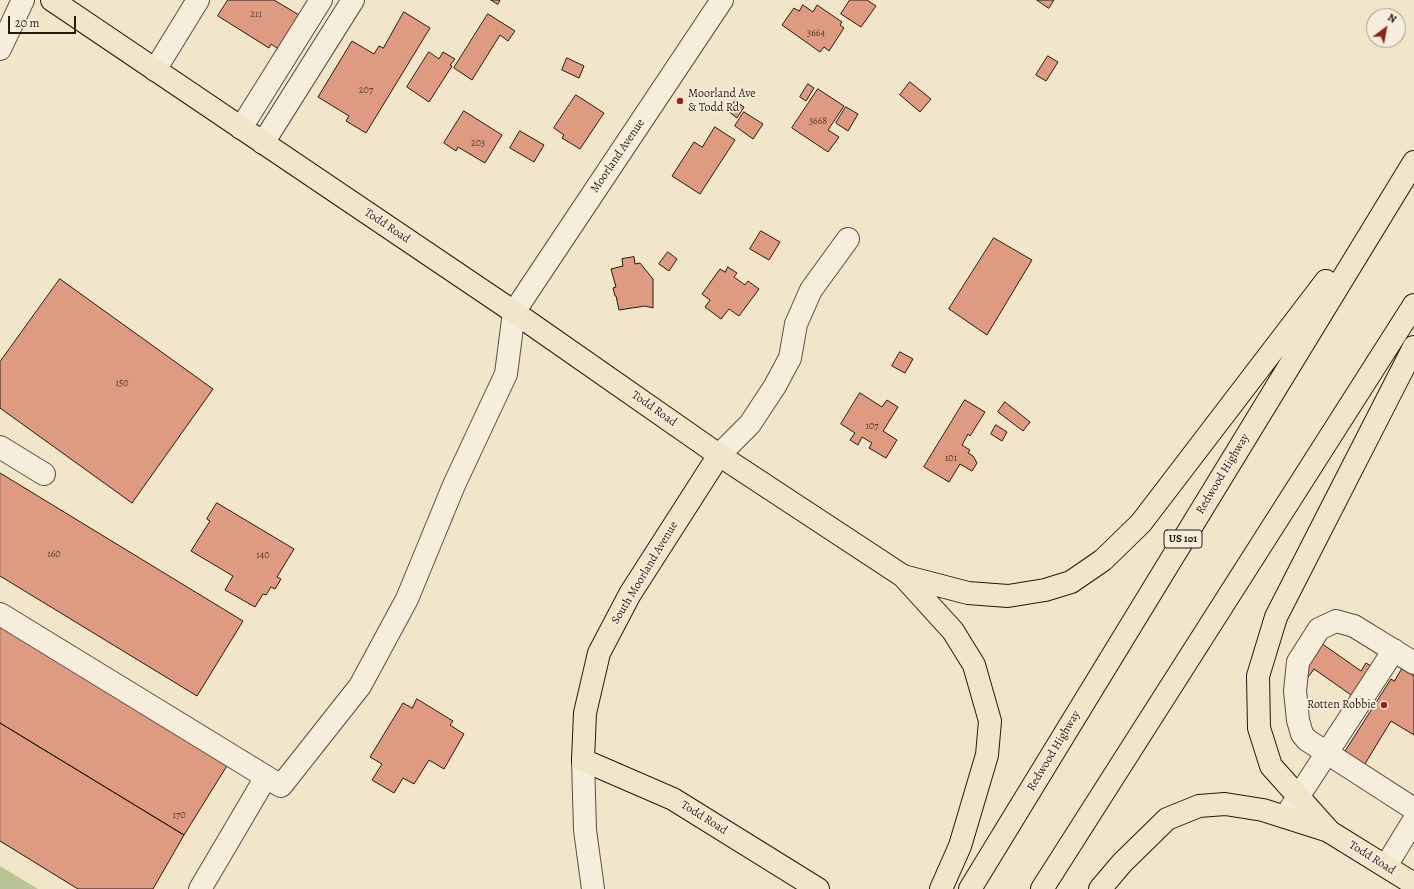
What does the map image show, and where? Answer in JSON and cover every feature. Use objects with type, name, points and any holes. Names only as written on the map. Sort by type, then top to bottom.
[{"type":"main road","name":"Todd Road","points":[[52,0],[514,312],[719,455],[903,576]]},
{"type":"main road","name":"Redwood Highway","points":[[970,889],[1414,162]]},
{"type":"main road","points":[[903,576],[968,593],[1008,596],[1045,590],[1071,582],[1103,560],[1141,524],[1396,190]]},
{"type":"main road","points":[[1042,889],[1414,305]]},
{"type":"main road","points":[[1330,832],[1271,766],[1259,728],[1258,676],[1276,617],[1414,347]]},
{"type":"main road","name":"South Moorland Avenue","points":[[583,760],[585,714],[599,653],[630,594],[719,455]]},
{"type":"main road","points":[[903,576],[953,631],[974,665],[990,721],[985,762],[960,846],[941,889]]},
{"type":"main road","name":"Todd Road","points":[[583,760],[673,799],[818,889]]},
{"type":"main road","points":[[1100,889],[1122,863],[1167,819],[1199,806],[1225,804],[1263,810],[1330,832]]},
{"type":"main road","name":"Todd Road","points":[[1330,832],[1414,884]]},
{"type":"street","points":[[0,49],[23,0]]},
{"type":"street","points":[[155,70],[198,0]]},
{"type":"street","points":[[241,128],[321,0]]},
{"type":"street","points":[[263,143],[353,0]]},
{"type":"street","name":"Moorland Avenue","points":[[514,312],[722,0]]},
{"type":"street","points":[[719,455],[750,424],[775,386],[790,358],[796,324],[811,290],[848,239]]},
{"type":"street","points":[[0,614],[281,786],[360,686],[407,598],[454,485],[506,374],[514,312]]},
{"type":"street","points":[[0,447],[44,474]]},
{"type":"street","points":[[1414,663],[1354,626],[1336,621],[1318,629],[1298,662],[1295,691],[1298,720],[1302,734],[1307,740],[1414,809]]},
{"type":"street","points":[[1285,817],[1394,650]]},
{"type":"street","name":"South Moorland Avenue","points":[[583,760],[585,830],[593,889]]},
{"type":"street","points":[[200,889],[266,777]]},
{"type":"street","points":[[1386,866],[1414,820]]},
{"type":"green space","points":[[0,866],[38,889],[0,889]]},
{"type":"building","points":[[228,0],[274,0],[304,18],[283,52],[271,44],[269,48],[218,16]]},
{"type":"building","points":[[491,0],[500,0],[498,4]]},
{"type":"building","points":[[850,0],[867,0],[876,6],[861,27],[841,14]]},
{"type":"building","points":[[1037,0],[1054,0],[1049,8]]},
{"type":"building","points":[[803,5],[813,12],[817,5],[842,22],[840,25],[844,28],[829,51],[824,47],[820,52],[782,25],[794,8],[799,11]]},
{"type":"building","points":[[404,12],[430,28],[366,133],[346,121],[349,116],[318,97],[352,41],[374,54],[379,46],[383,48]]},
{"type":"building","points":[[488,14],[515,31],[508,41],[500,35],[472,80],[454,68]]},
{"type":"building","points":[[429,52],[439,59],[443,52],[455,59],[429,102],[407,87]]},
{"type":"building","points":[[1048,56],[1058,62],[1046,81],[1036,75]]},
{"type":"building","points":[[567,58],[584,66],[579,78],[562,70]]},
{"type":"building","points":[[910,82],[931,99],[920,112],[900,95]]},
{"type":"building","points":[[808,84],[814,88],[806,101],[800,97]]},
{"type":"building","points":[[818,89],[844,106],[828,130],[839,137],[828,152],[792,128]]},
{"type":"building","points":[[576,95],[604,113],[580,149],[562,138],[564,135],[554,128]]},
{"type":"building","points":[[735,101],[744,107],[737,118],[728,111]]},
{"type":"building","points":[[846,107],[858,114],[848,131],[836,123]]},
{"type":"building","points":[[464,111],[502,135],[485,163],[458,147],[456,151],[444,143]]},
{"type":"building","points":[[744,112],[763,124],[753,139],[735,126]]},
{"type":"building","points":[[715,127],[735,140],[700,194],[672,176],[694,142],[702,147]]},
{"type":"building","points":[[520,131],[544,145],[534,162],[510,148]]},
{"type":"building","points":[[761,231],[780,242],[769,260],[750,249]]},
{"type":"building","points":[[994,238],[1032,260],[987,335],[949,309]]},
{"type":"building","points":[[668,252],[677,259],[669,271],[659,264]]},
{"type":"building","points":[[634,257],[635,264],[640,263],[653,279],[653,308],[645,306],[619,310],[613,288],[616,287],[611,269],[623,266],[622,259]]},
{"type":"building","points":[[728,267],[737,273],[734,277],[745,285],[748,281],[759,289],[739,316],[729,309],[721,319],[705,307],[710,300],[702,294],[720,269],[725,272]]},
{"type":"building","points":[[60,279],[213,389],[132,503],[0,408],[0,362]]},
{"type":"building","points":[[900,352],[913,359],[905,373],[892,366]]},
{"type":"building","points":[[860,393],[882,407],[887,400],[898,407],[883,431],[897,440],[886,458],[869,448],[872,443],[862,437],[858,445],[850,440],[855,433],[841,424]]},
{"type":"building","points":[[965,400],[985,412],[970,436],[968,434],[962,445],[970,450],[968,453],[973,456],[977,463],[972,471],[960,464],[949,482],[924,467]]},
{"type":"building","points":[[1005,402],[1030,422],[1023,431],[998,412]]},
{"type":"building","points":[[996,425],[1007,432],[1002,441],[991,434]]},
{"type":"building","points":[[0,473],[243,621],[197,696],[0,576]]},
{"type":"building","points":[[217,503],[294,549],[277,577],[281,579],[275,589],[271,587],[266,595],[263,594],[255,607],[225,590],[233,576],[191,551],[210,521],[207,519]]},
{"type":"building","points":[[0,614],[233,756],[184,835],[0,723]]},
{"type":"building","points":[[1321,643],[1361,671],[1366,663],[1374,668],[1354,697],[1314,669],[1306,680],[1299,675]]},
{"type":"building","points":[[1402,669],[1414,676],[1414,735],[1391,721],[1360,772],[1340,759],[1391,679],[1394,681]]},
{"type":"building","points":[[417,699],[453,721],[450,725],[464,734],[444,769],[429,760],[414,784],[403,778],[394,793],[372,780],[382,764],[370,757],[403,703],[412,708]]},
{"type":"building","points":[[0,723],[184,835],[153,889],[78,889],[0,841]]},
{"type":"place","name":"Moorland Ave & Todd Rd","points":[[680,101]]},
{"type":"place","name":"Rotten Robbie","points":[[1384,705]]}]
